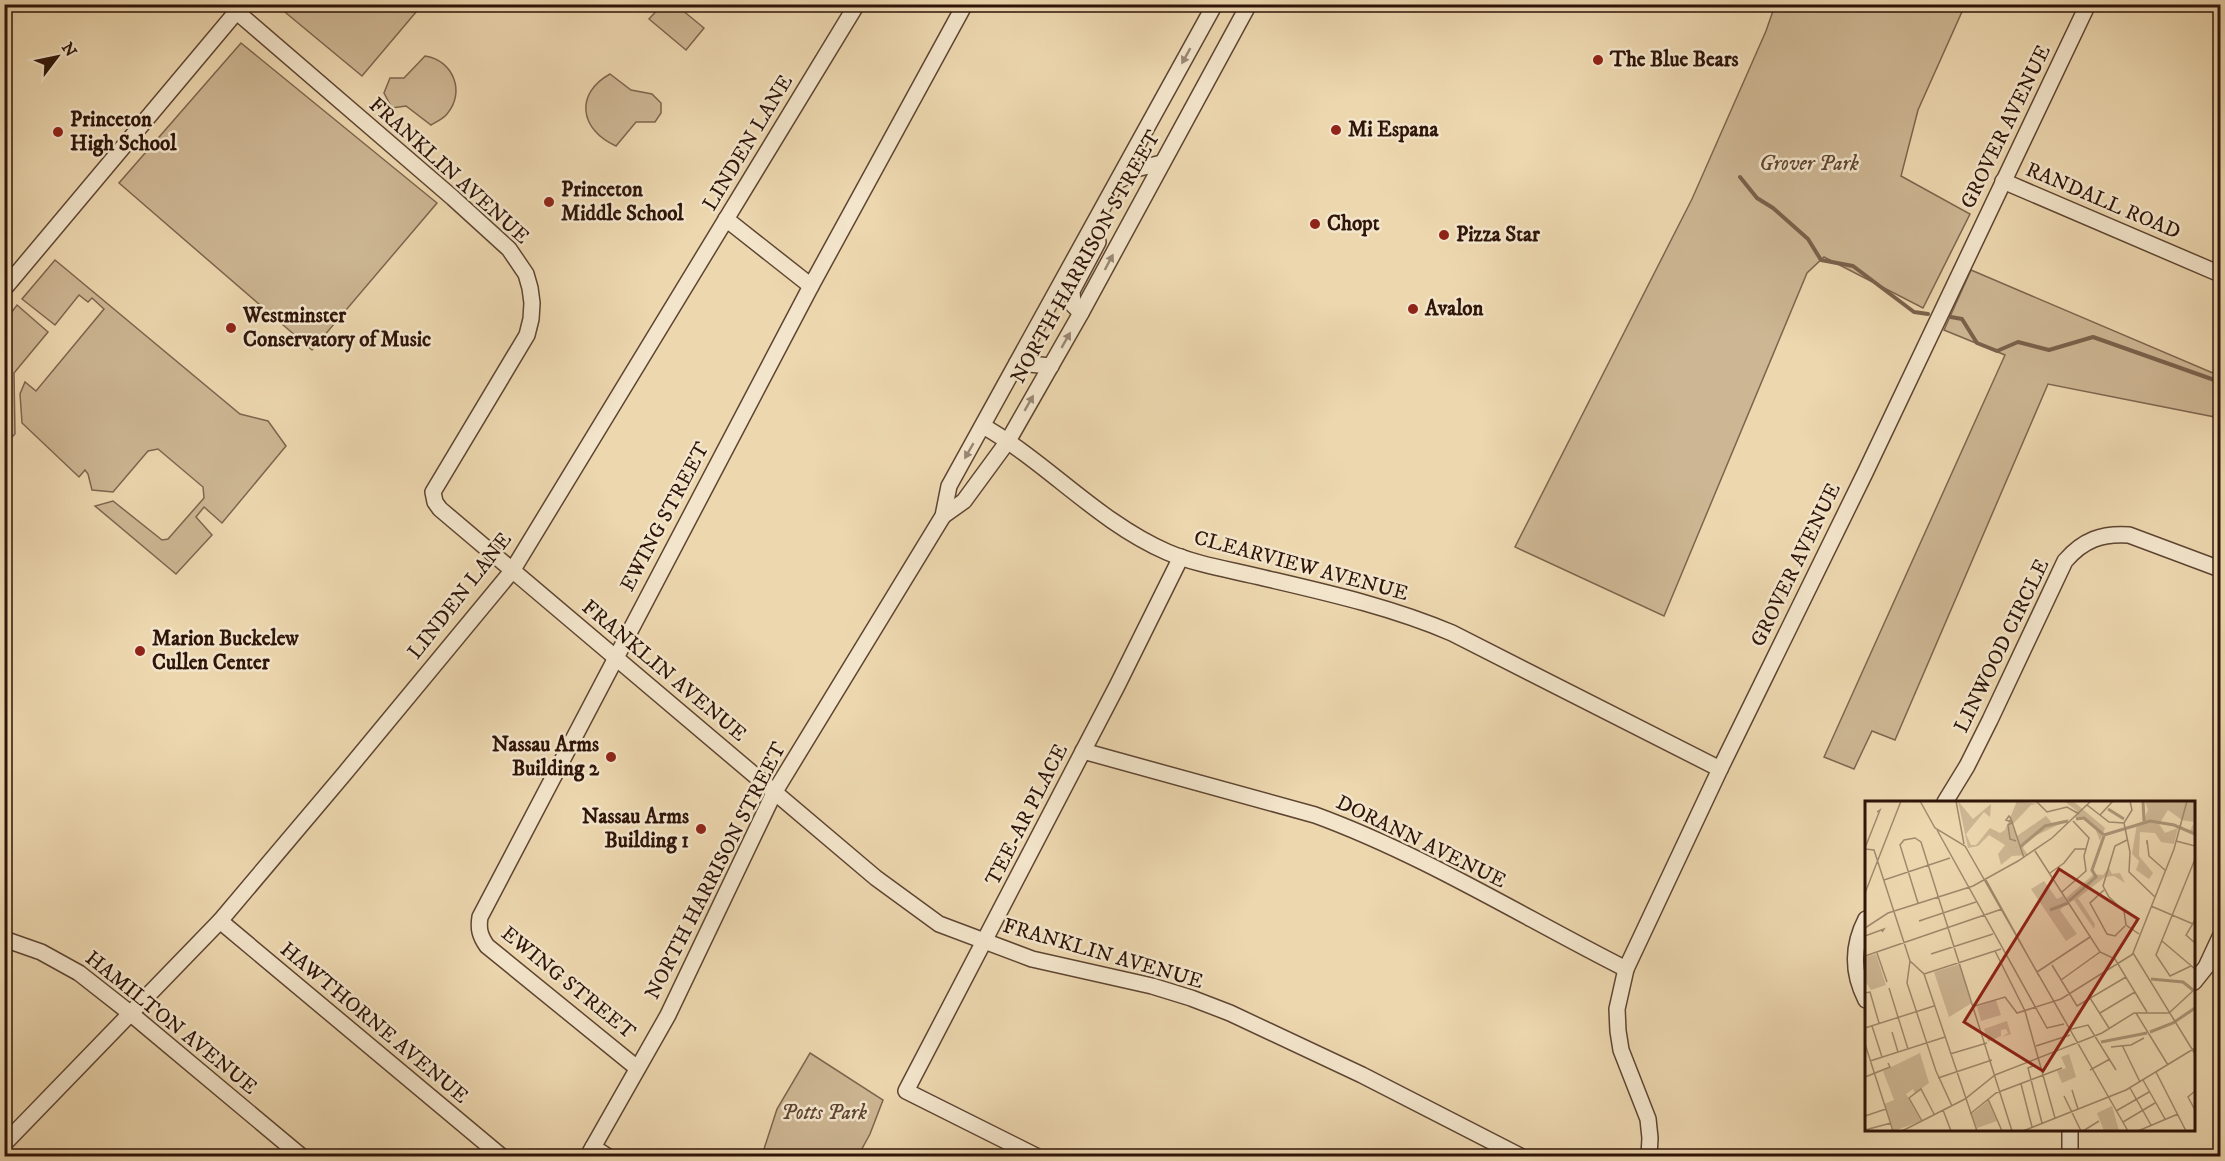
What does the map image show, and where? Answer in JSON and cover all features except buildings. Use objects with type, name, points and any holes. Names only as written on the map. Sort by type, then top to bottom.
[{"type":"street","name":"LINDEN LANE","points":[[4,1144],[220,921],[512,571],[857,4]]},
{"type":"street","name":"EWING STREET","points":[[637,1068],[487,946],[481,938],[480,917],[811,286],[964,4]]},
{"type":"street","name":"NORTH HARRISON STREET","points":[[591,1152],[668,1015],[774,793],[942,516],[949,486],[1215,4]]},
{"type":"street","name":"NORTH HARRISON STREET","points":[[942,516],[964,501],[1008,441],[1081,313],[1249,4]]},
{"type":"street","name":"GROVER AVENUE","points":[[1649,1156],[1648,1119],[1621,1050],[1618,1031],[1617,1009],[1626,969],[2088,4]]},
{"type":"street","points":[[4,289],[240,8]]},
{"type":"street","name":"FRANKLIN AVENUE","points":[[240,8],[509,249],[526,274],[532,303],[527,335],[433,492],[435,502],[440,508],[774,793],[916,909],[939,924],[1041,961],[1152,986],[1230,1013],[1362,1075],[1520,1156]]},
{"type":"street","points":[[1116,184],[1131,170],[1162,163]]},
{"type":"street","name":"RANDALL ROAD","points":[[2003,181],[2220,274]]},
{"type":"street","points":[[726,219],[811,286]]},
{"type":"street","points":[[1081,313],[1073,305],[1072,291],[1098,242],[1093,226]]},
{"type":"street","points":[[1017,363],[1051,366]]},
{"type":"street","name":"CLEARVIEW AVENUE","points":[[983,426],[1008,441],[1122,528],[1147,543],[1181,557],[1368,602],[1415,618],[1462,638],[1720,769]]},
{"type":"street","name":"LINWOOD CIRCLE","points":[[1946,801],[1967,766],[1990,720],[2065,561],[2075,550],[2098,537],[2114,534],[2129,535],[2220,568]]},
{"type":"street","name":"TEE-AR PLACE","points":[[1036,1156],[906,1091],[1181,557]]},
{"type":"street","name":"DORANN AVENUE","points":[[1083,751],[1315,815],[1345,826],[1387,844],[1626,969]]},
{"type":"street","name":"HAWTHORNE AVENUE","points":[[220,921],[501,1156]]},
{"type":"street","points":[[1865,922],[1856,945],[1855,961],[1857,976],[1865,997]]},
{"type":"street","points":[[2195,980],[2206,967],[2220,938]]},
{"type":"street","name":"HAMILTON AVENUE","points":[[4,939],[61,962],[79,973],[301,1156]]},
{"type":"street","points":[[2070,1131],[2070,1156]]},
{"type":"street","points":[[591,1152],[607,1156]]},
{"type":"green space","points":[[283,5],[422,5],[362,76],[280,8]]},
{"type":"green space","points":[[662,5],[676,5],[704,28],[686,50],[649,19]]},
{"type":"green space","name":"Grover Park","points":[[1775,5],[1965,5],[1918,110],[1901,176],[1970,214],[1923,308],[1824,257],[1807,273],[1664,616],[1515,547],[1692,199],[1766,31]]},
{"type":"green space","points":[[241,43],[437,203],[312,350],[119,183]]},
{"type":"green space","points":[[425,56],[435,59],[449,70],[456,87],[453,105],[445,116],[431,125],[406,106],[392,108],[384,93],[390,78],[404,78]]},
{"type":"green space","points":[[610,74],[631,90],[652,94],[661,103],[661,113],[655,122],[636,122],[616,146],[595,131],[586,112],[591,91],[598,82]]},
{"type":"green space","points":[[55,260],[240,414],[268,421],[286,446],[222,523],[204,507],[196,517],[212,535],[176,574],[95,506],[113,501],[162,540],[168,539],[204,498],[203,487],[158,449],[148,451],[113,492],[92,490],[85,470],[79,477],[22,423],[20,394],[25,382],[36,391],[104,309],[92,298],[88,302],[79,295],[55,325],[22,299]]},
{"type":"green space","points":[[1971,270],[2220,376],[2220,418],[2048,384],[1895,740],[1872,731],[1854,769],[1824,757],[2005,355],[1944,330]]},
{"type":"green space","points":[[17,305],[48,332],[14,373],[15,434],[10,439],[4,434],[5,321]]},
{"type":"green space","name":"Potts Park","points":[[810,1053],[883,1100],[870,1134],[858,1156],[768,1156],[763,1152],[777,1109]]},
{"type":"waterway","points":[[1740,177],[1757,198],[1773,208],[1808,239],[1821,260],[1853,266],[1914,312],[1928,314]]},
{"type":"waterway","points":[[1951,317],[1962,319],[1977,343],[1997,351],[2018,342],[2049,350],[2093,337],[2220,382]]},
{"type":"place","name":"The Blue Bears","points":[[1598,60]]},
{"type":"place","name":"Mi Espana","points":[[1336,130]]},
{"type":"place","name":"Princeton High School","points":[[58,132]]},
{"type":"place","name":"Princeton Middle School","points":[[549,202]]},
{"type":"place","name":"Chopt","points":[[1315,224]]},
{"type":"place","name":"Pizza Star","points":[[1444,235]]},
{"type":"place","name":"Avalon","points":[[1413,309]]},
{"type":"place","name":"Westminster Conservatory of Music","points":[[231,328]]},
{"type":"place","name":"Marion Buckelew Cullen Center","points":[[140,651]]},
{"type":"place","name":"Nassau Arms Building 2","points":[[611,757]]},
{"type":"place","name":"Nassau Arms Building 1","points":[[701,829]]}]
